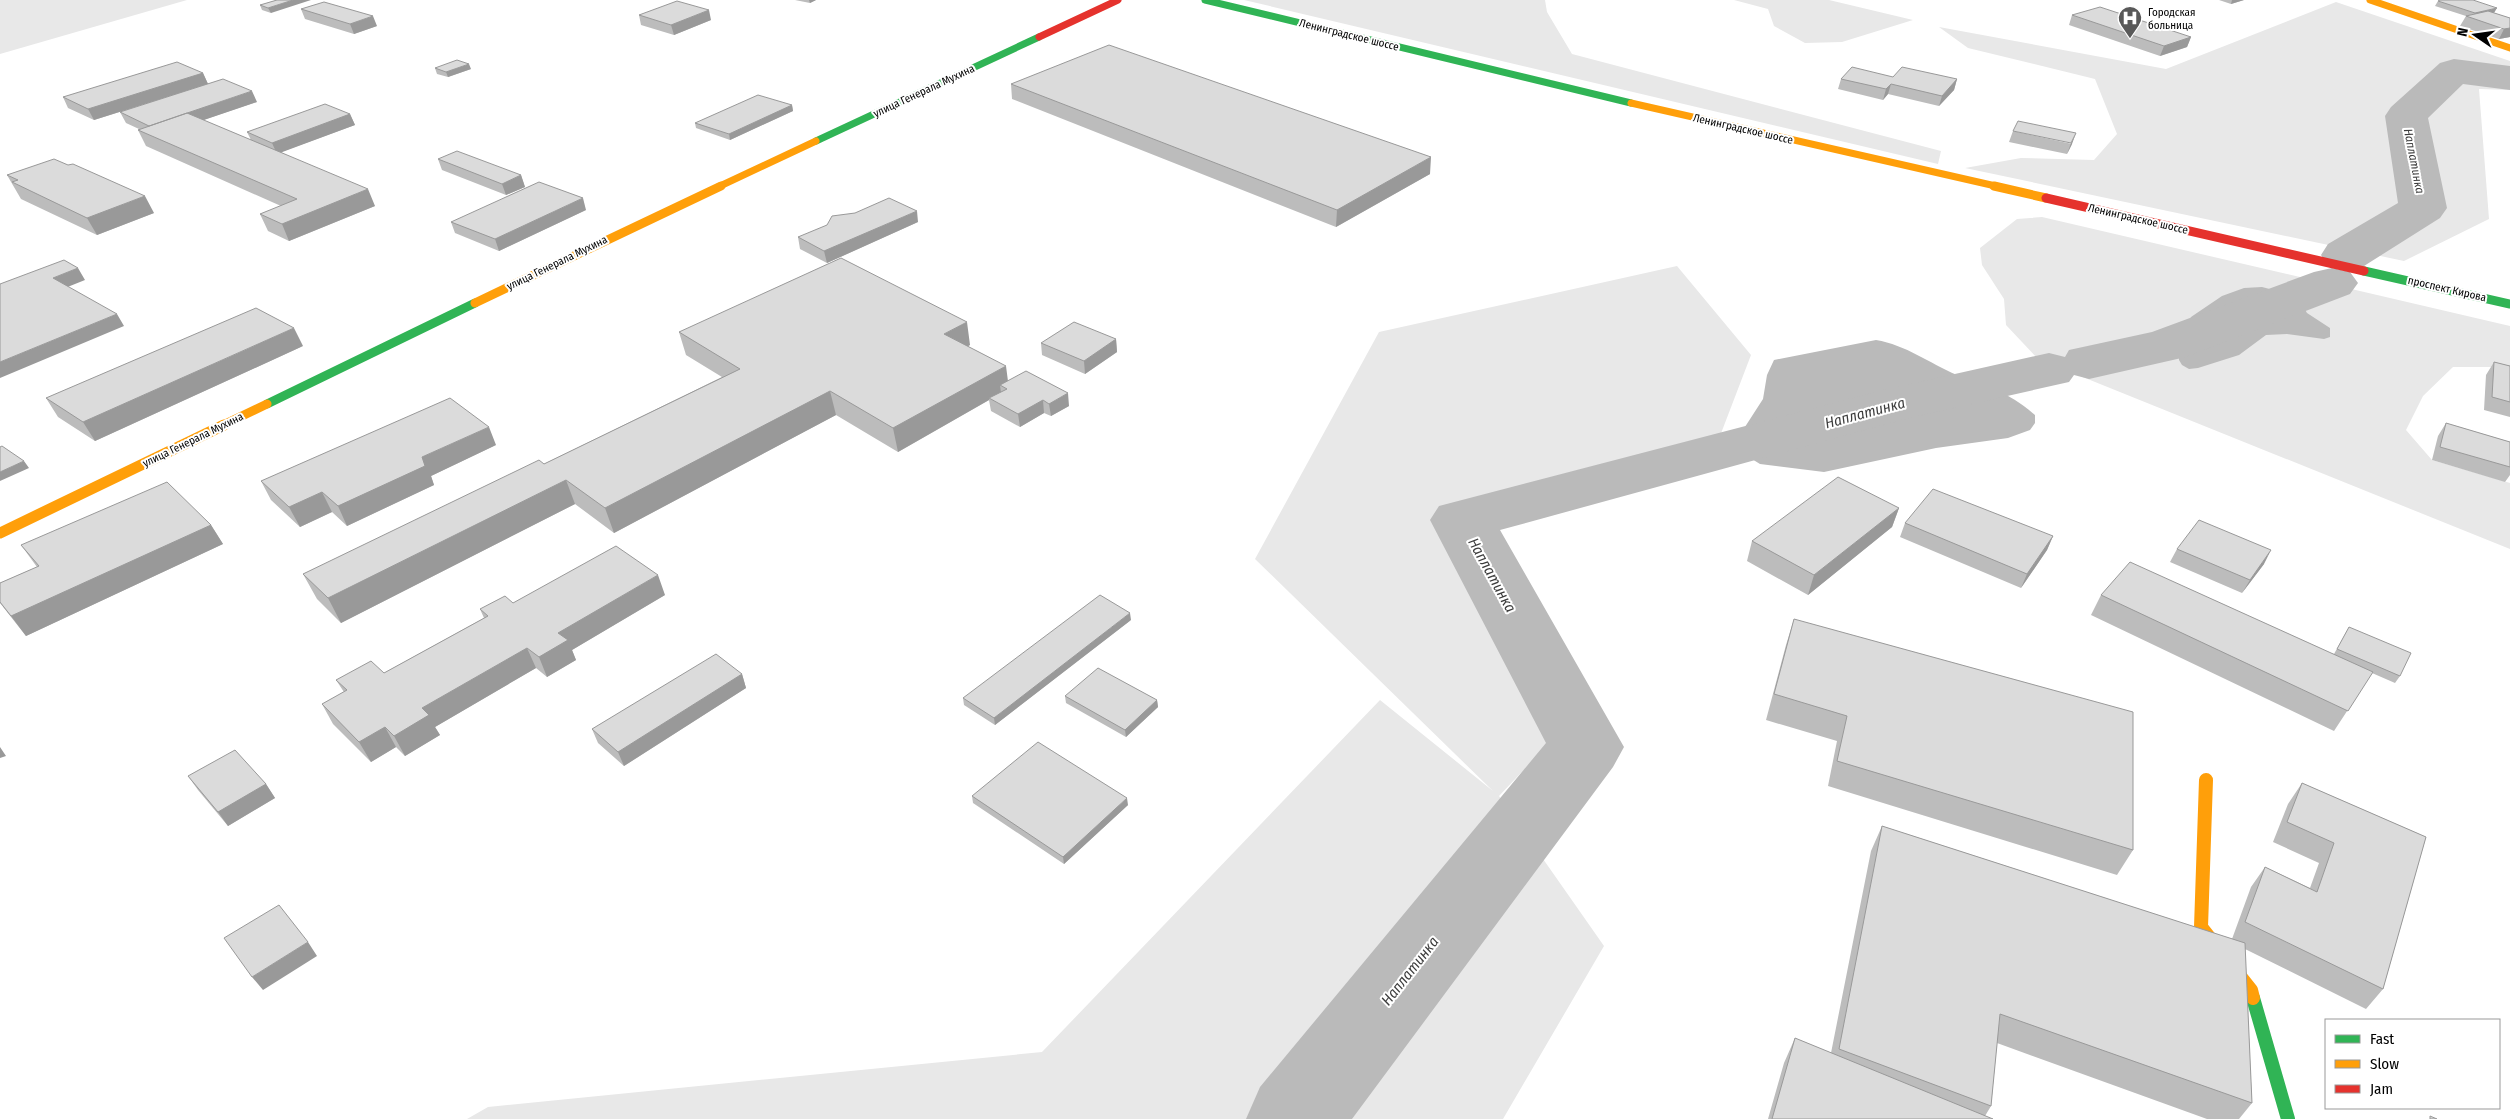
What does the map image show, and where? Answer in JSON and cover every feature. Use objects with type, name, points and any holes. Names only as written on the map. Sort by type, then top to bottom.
[{"type":"street","name":"улица Генерала Мухина","points":[[0,533],[635,226],[1118,0]]},
{"type":"street","name":"Ленинградское шоссе","points":[[1205,0],[1604,97],[2384,275]]},
{"type":"street","points":[[2370,0],[2510,48]]},
{"type":"street","name":"проспект Кирова","points":[[2384,275],[2510,304]]},
{"type":"street","points":[[2206,780],[2201,927],[2251,990],[2288,1119]]},
{"type":"shaded area","points":[[0,0],[187,0],[0,54]]},
{"type":"shaded area","points":[[1244,0],[1545,0],[1547,12],[1572,54],[1941,151],[1938,164]]},
{"type":"shaded area","points":[[1734,0],[1829,0],[1913,20],[1842,42],[1805,43],[1774,26],[1768,9]]},
{"type":"shaded area","points":[[2336,2],[2510,61],[2510,90],[2479,89],[2489,219],[2404,261],[1965,168],[2021,158],[2094,160],[2117,134],[2095,79],[1968,48],[1939,27],[2166,69]]},
{"type":"shaded area","points":[[2042,217],[2510,326],[2510,369],[2496,367],[2453,367],[2423,396],[2406,430],[2432,460],[2510,483],[2510,549],[2038,359],[2006,325],[2004,299],[1982,265],[1980,248],[2017,219]]},
{"type":"shaded area","points":[[1677,266],[1751,355],[1720,436],[1448,506],[1550,742],[1499,796],[1604,946],[1503,1119],[467,1119],[488,1107],[1042,1052],[1380,700],[1493,791],[1255,559],[1379,332]]},
{"type":"water","points":[[2262,287],[2285,293],[2299,300],[2307,313],[2330,328],[2330,337],[2324,339],[2287,334],[2266,335],[2239,355],[2198,368],[2189,369],[2182,365],[2179,360],[2179,349],[2191,317],[2222,296],[2244,288]]},
{"type":"water","points":[[1876,340],[1907,350],[1957,375],[2007,395],[2035,415],[2035,423],[2030,430],[2008,438],[1936,448],[1824,472],[1760,464],[1747,456],[1741,447],[1743,430],[1763,399],[1767,375],[1774,360]]},
{"type":"building","points":[[277,0],[293,0],[268,8],[260,5]]},
{"type":"building","points":[[2473,0],[2497,8],[2475,13],[2438,1]]},
{"type":"building","points":[[677,1],[709,10],[671,25],[639,15]]},
{"type":"building","points":[[324,2],[373,16],[350,24],[301,9]]},
{"type":"building","points":[[2100,7],[2191,37],[2164,46],[2072,15]]},
{"type":"building","points":[[2488,11],[2510,18],[2510,28],[2504,29],[2466,16]]},
{"type":"building","points":[[1109,45],[1431,157],[1337,210],[1011,84]]},
{"type":"building","points":[[457,60],[469,64],[446,72],[435,68]]},
{"type":"building","points":[[177,62],[203,73],[88,109],[63,97]]},
{"type":"building","points":[[1852,67],[1893,77],[1902,67],[1957,79],[1942,96],[1891,84],[1886,89],[1841,79]]},
{"type":"building","points":[[223,79],[252,91],[149,126],[120,112]]},
{"type":"building","points":[[758,95],[792,105],[729,134],[695,123]]},
{"type":"building","points":[[325,104],[350,114],[272,143],[247,132]]},
{"type":"building","points":[[187,113],[368,189],[282,224],[260,214],[297,199],[138,130]]},
{"type":"building","points":[[2018,121],[2076,133],[2071,143],[2013,131]]},
{"type":"building","points":[[457,151],[521,175],[502,184],[438,159]]},
{"type":"building","points":[[54,159],[68,165],[73,164],[145,196],[87,218],[12,182],[18,180],[7,175]]},
{"type":"building","points":[[539,182],[583,198],[495,239],[451,222]]},
{"type":"building","points":[[889,198],[917,211],[824,251],[798,237],[827,225],[832,216],[855,213]]},
{"type":"building","points":[[841,258],[967,322],[944,334],[1006,366],[893,428],[830,391],[605,508],[566,480],[328,598],[303,574],[539,460],[544,464],[740,369],[679,332]]},
{"type":"building","points":[[64,260],[78,268],[53,278],[117,314],[0,362],[0,284]]},
{"type":"building","points":[[256,308],[294,328],[83,422],[46,398]]},
{"type":"building","points":[[1074,322],[1116,339],[1084,361],[1041,343]]},
{"type":"building","points":[[2494,362],[2510,366],[2510,402],[2492,397]]},
{"type":"building","points":[[1026,371],[1068,393],[1049,404],[1043,400],[1018,414],[989,398],[1007,389],[1000,385]]},
{"type":"building","points":[[450,398],[489,427],[422,457],[425,466],[338,506],[322,492],[289,507],[261,481]]},
{"type":"building","points":[[2446,423],[2510,442],[2510,467],[2440,447]]},
{"type":"building","points":[[2,446],[24,461],[0,472],[0,447]]},
{"type":"building","points":[[1838,477],[1899,508],[1814,575],[1752,541]]},
{"type":"building","points":[[167,482],[211,525],[11,616],[0,602],[0,583],[39,566],[21,545]]},
{"type":"building","points":[[1933,489],[2053,536],[2027,574],[1905,523]]},
{"type":"building","points":[[2199,520],[2271,550],[2250,580],[2177,549]]},
{"type":"building","points":[[616,546],[658,575],[558,633],[568,640],[539,657],[527,648],[422,708],[429,715],[394,736],[385,727],[359,742],[322,704],[347,690],[336,680],[371,661],[384,673],[488,616],[480,609],[505,596],[513,603]]},
{"type":"building","points":[[2130,562],[2373,672],[2348,711],[2101,595]]},
{"type":"building","points":[[1100,595],[1130,613],[994,718],[963,698]]},
{"type":"building","points":[[1794,619],[2133,712],[2133,850],[1837,761],[1847,716],[1774,694]]},
{"type":"building","points":[[2349,627],[2411,653],[2400,676],[2337,649]]},
{"type":"building","points":[[716,654],[742,674],[618,752],[592,729]]},
{"type":"building","points":[[1098,668],[1157,700],[1125,730],[1065,696]]},
{"type":"building","points":[[1038,742],[1127,798],[1063,857],[972,796]]},
{"type":"building","points":[[235,750],[266,784],[218,812],[188,776]]},
{"type":"building","points":[[2302,783],[2426,837],[2383,989],[2245,922],[2265,867],[2317,892],[2334,843],[2287,822]]},
{"type":"building","points":[[1882,826],[2245,943],[2252,1103],[2000,1014],[1991,1106],[1839,1049]]},
{"type":"building","points":[[279,905],[308,942],[252,977],[224,938]]},
{"type":"building","points":[[1795,1038],[1993,1119],[1772,1119]]},
{"type":"waterway","name":"Наплатинка","points":[[2346,255],[2423,208],[2406,116],[2454,71],[2510,78]]},
{"type":"waterway","name":"Наплатинка","points":[[2089,362],[2167,345],[2332,283]]},
{"type":"waterway","name":"Наплатинка","points":[[1294,1119],[1586,747],[1462,520],[1899,403],[2049,370]]},
{"type":"traffic: fast","points":[[1205,0],[1631,103]]},
{"type":"traffic: fast","points":[[816,141],[1039,37]]},
{"type":"traffic: fast","points":[[2364,271],[2510,304]]},
{"type":"traffic: fast","points":[[267,404],[475,303]]},
{"type":"traffic: fast","points":[[2253,998],[2288,1119]]},
{"type":"traffic: slow","points":[[2370,0],[2510,48]]},
{"type":"traffic: slow","points":[[1631,103],[2046,198]]},
{"type":"traffic: slow","points":[[475,303],[816,141]]},
{"type":"traffic: slow","points":[[0,533],[267,404]]},
{"type":"traffic: slow","points":[[2206,780],[2201,927],[2251,990],[2253,998]]},
{"type":"traffic: jam","points":[[1039,37],[1118,0]]},
{"type":"traffic: jam","points":[[2046,198],[2364,271]]},
{"type":"place","name":"Городская больница","points":[[2130,39]]}]
